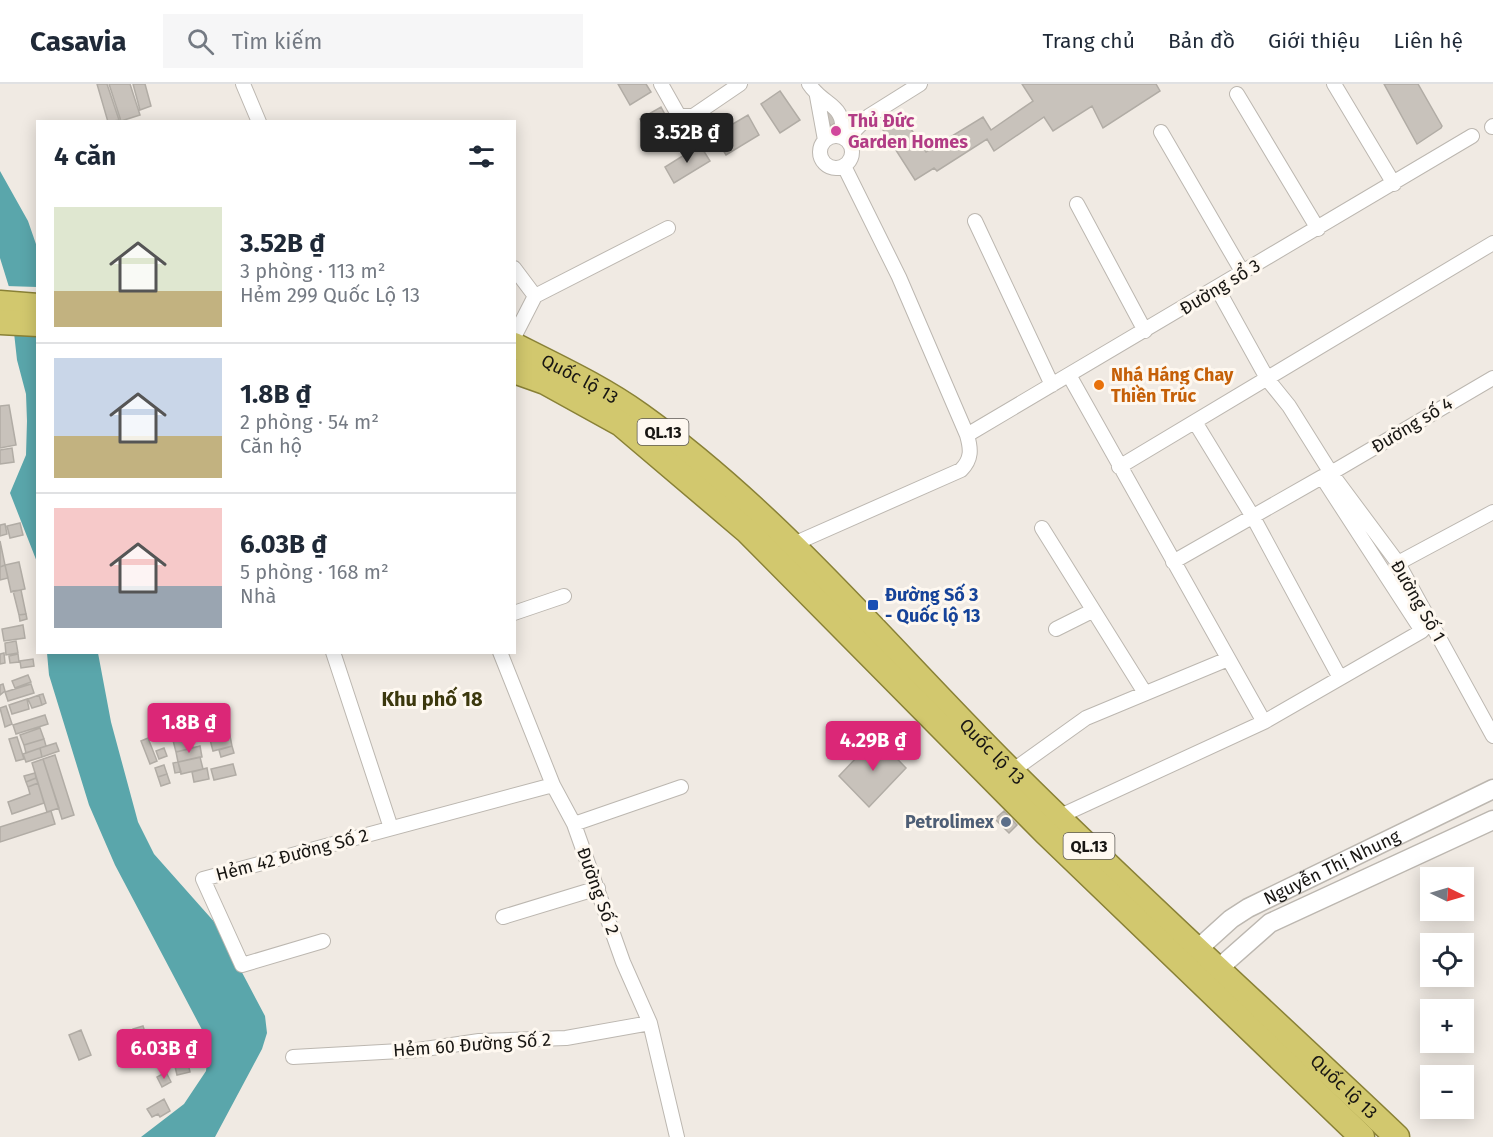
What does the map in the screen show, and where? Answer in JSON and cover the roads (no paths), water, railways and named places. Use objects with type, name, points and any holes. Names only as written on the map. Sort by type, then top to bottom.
[{"type":"highway","points":[[0,296],[36,299]]},
{"type":"highway","points":[[0,303],[36,306]]},
{"type":"highway","points":[[0,314],[36,316]]},
{"type":"highway","points":[[0,322],[36,324]]},
{"type":"highway","name":"Quốc lộ 13","points":[[516,346],[592,385],[637,412],[705,465],[793,544],[1190,956],[1397,1137]]},
{"type":"highway","name":"Quốc lộ 13","points":[[516,372],[545,382],[621,424],[772,555],[1045,832],[1190,956]]},
{"type":"highway","name":"Quốc lộ 13","points":[[1211,976],[1362,1137]]},
{"type":"street","points":[[243,84],[258,120]]},
{"type":"street","points":[[661,84],[680,116],[693,116],[740,84]]},
{"type":"street","points":[[825,140],[844,137],[870,116],[920,84]]},
{"type":"street","points":[[1334,84],[1394,184]]},
{"type":"street","points":[[813,90],[839,112],[843,121],[844,137],[851,145],[852,153],[844,166],[837,168],[825,163],[820,150],[825,140],[813,90]]},
{"type":"street","points":[[1237,94],[1318,229]]},
{"type":"street","points":[[1161,132],[1243,273]]},
{"type":"street","name":"Đường sổ 3","points":[[967,435],[1472,136]]},
{"type":"street","points":[[772,555],[961,470],[967,465],[971,451],[967,435],[899,277],[844,166]]},
{"type":"street","points":[[1077,204],[1145,331]]},
{"type":"street","points":[[975,221],[1052,385]]},
{"type":"street","points":[[516,333],[535,296],[668,228]]},
{"type":"street","points":[[1119,467],[1268,380],[1493,243]]},
{"type":"street","points":[[516,271],[535,296]]},
{"type":"street","points":[[1217,288],[1268,380]]},
{"type":"street","points":[[1069,375],[1264,722]]},
{"type":"street","name":"Đường số 4","points":[[1331,473],[1493,378]]},
{"type":"street","name":"Đường Số 1","points":[[1268,380],[1288,406],[1331,473],[1398,563],[1493,736]]},
{"type":"street","points":[[1195,422],[1253,517],[1341,678]]},
{"type":"street","points":[[1058,817],[1264,722],[1422,631],[1322,477],[1173,562]]},
{"type":"street","points":[[1398,563],[1493,512]]},
{"type":"street","points":[[1042,528],[1144,693]]},
{"type":"street","points":[[516,612],[564,596]]},
{"type":"street","points":[[1056,629],[1092,611]]},
{"type":"street","points":[[334,654],[391,828]]},
{"type":"street","name":"Đường Số 2","points":[[501,654],[553,785],[574,824],[624,962],[650,1023],[676,1137]]},
{"type":"street","points":[[1012,771],[1086,718],[1228,659]]},
{"type":"street","name":"Hẻm 42 Đường Số 2","points":[[323,940],[242,964],[203,879],[553,785]]},
{"type":"street","points":[[574,824],[681,787]]},
{"type":"street","name":"Nguyễn Thị Nhung","points":[[1190,956],[1231,919],[1271,895],[1493,789]]},
{"type":"street","name":"Nguyễn Thị Nhung","points":[[1211,976],[1270,923],[1493,820]]},
{"type":"street","points":[[503,917],[598,888]]},
{"type":"street","name":"Hẻm 60 Đường Số 2","points":[[292,1057],[418,1050],[478,1041],[566,1038],[650,1023]]},
{"type":"water","points":[[0,171],[28,221],[36,244],[36,559],[10,493],[26,455],[26,394],[17,360],[9,287],[0,258]]},
{"type":"water","points":[[47,654],[98,654],[111,722],[138,822],[154,854],[217,925],[265,1016],[267,1033],[262,1049],[215,1137],[141,1137],[184,1104],[206,1071],[209,1043],[115,865],[89,805],[49,675]]},
{"type":"place","name":"Thủ Đức Garden Homes","points":[[836,131]]},
{"type":"place","name":"Nhá Háng Chay Thiền Trúc","points":[[1099,385]]},
{"type":"place","name":"Đường Số 3 - Quốc lộ 13","points":[[873,605]]},
{"type":"place","name":"Petrolimex","points":[[1006,822]]},
{"type":"district","name":"Khu phố 18","points":[[432,699]]}]
